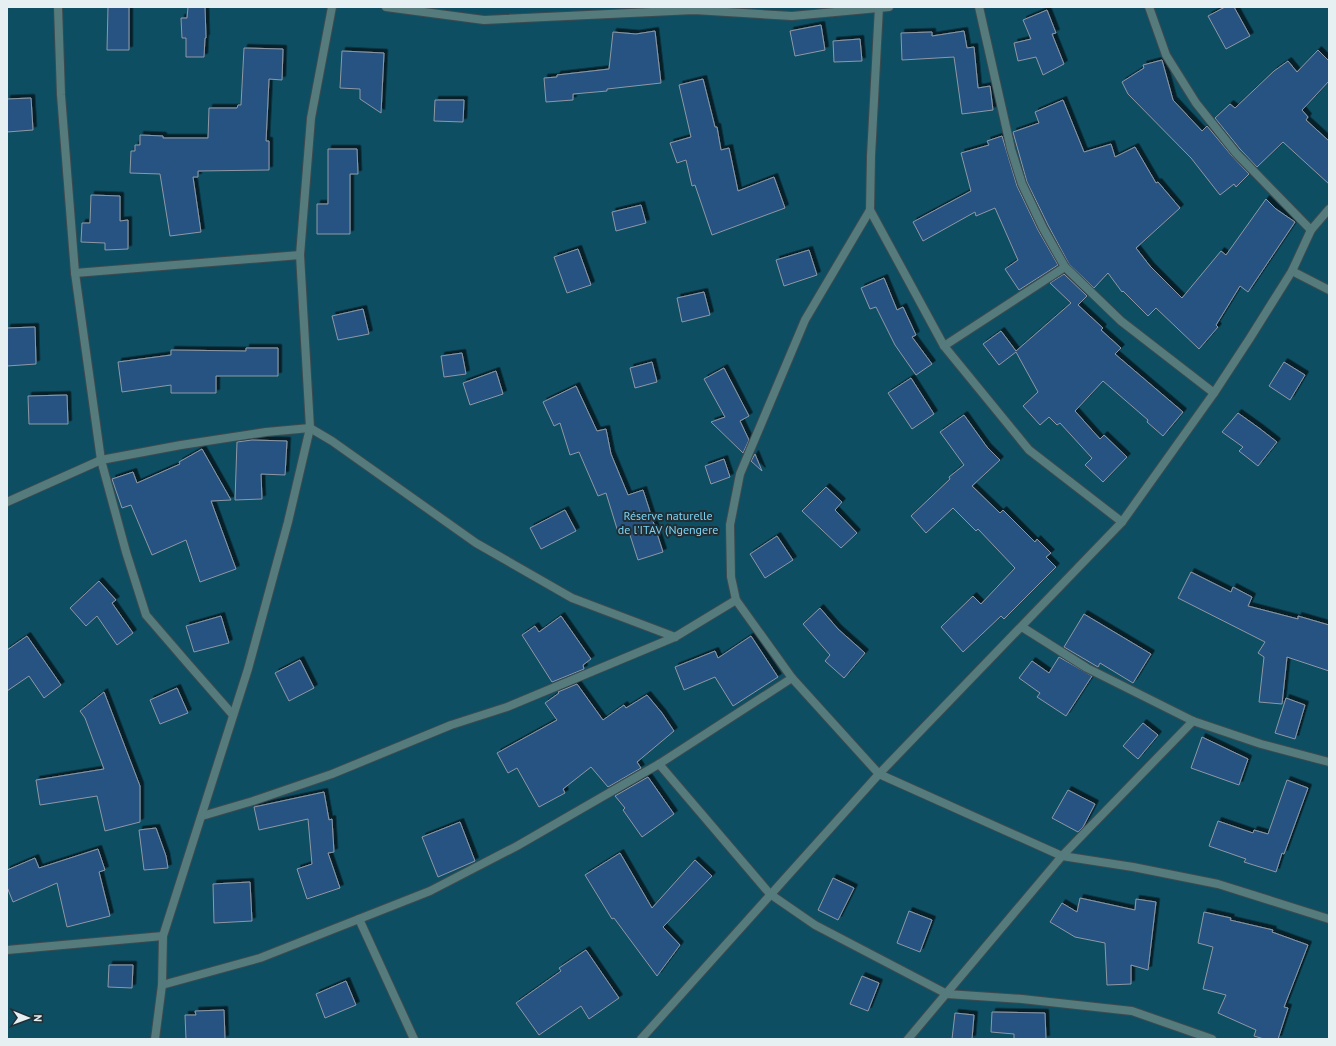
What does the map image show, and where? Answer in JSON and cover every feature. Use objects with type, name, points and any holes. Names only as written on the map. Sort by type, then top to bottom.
[{"type":"street","points":[[58,7],[61,95],[75,273],[101,460],[126,552],[146,615],[233,714]]},
{"type":"street","points":[[154,1039],[162,985],[163,936],[248,669],[286,529],[310,428],[300,255],[311,118],[332,7]]},
{"type":"street","points":[[386,7],[484,20],[694,8],[792,16],[889,7]]},
{"type":"street","points":[[979,7],[1010,141],[1022,184],[1043,228],[1065,267],[1120,321],[1214,393]]},
{"type":"street","points":[[1148,7],[1166,55],[1196,103],[1236,153],[1311,230]]},
{"type":"street","points":[[879,8],[871,156],[870,210],[805,320],[740,474],[730,525],[731,577],[736,600],[792,678],[879,774],[1062,856],[1133,867],[1218,884],[1329,919]]},
{"type":"street","points":[[641,1039],[879,774],[1122,522],[1214,393],[1292,271],[1311,230],[1329,209]]},
{"type":"street","points":[[870,210],[944,346],[1029,450],[1122,522]]},
{"type":"street","points":[[75,273],[300,255]]},
{"type":"street","points":[[944,346],[1065,267]]},
{"type":"street","points":[[1292,271],[1329,290]]},
{"type":"street","points":[[7,502],[101,460],[189,443],[266,432],[310,428],[476,544],[572,598],[675,637]]},
{"type":"street","points":[[202,816],[253,801],[332,774],[451,725],[507,707],[675,637],[736,600]]},
{"type":"street","points":[[1022,627],[1087,668],[1193,721],[1261,744],[1329,762]]},
{"type":"street","points":[[162,985],[260,958],[430,891],[517,846],[659,764],[792,678]]},
{"type":"street","points":[[908,1039],[1062,856],[1193,721]]},
{"type":"street","points":[[659,764],[770,894],[816,925],[947,994],[1022,999],[1132,1011],[1212,1039]]},
{"type":"street","points":[[359,919],[414,1039]]},
{"type":"street","points":[[7,950],[163,936]]},
{"type":"green space","name":"Réserve naturelle de l'ITAV (Ngengere","points":[[7,7],[1329,7],[1329,1039],[7,1039]]},
{"type":"building","points":[[108,7],[129,7],[129,50],[107,50]]},
{"type":"building","points":[[188,7],[205,7],[206,38],[204,57],[186,57],[186,38],[182,38],[181,18],[187,18]]},
{"type":"building","points":[[1225,7],[1234,7],[1250,36],[1226,49],[1208,16]]},
{"type":"building","points":[[1047,10],[1056,33],[1052,34],[1064,64],[1043,75],[1036,57],[1018,61],[1014,43],[1031,39],[1023,20]]},
{"type":"building","points":[[821,25],[825,50],[795,56],[790,31]]},
{"type":"building","points":[[655,31],[661,83],[607,89],[607,91],[573,94],[573,100],[546,102],[544,78],[609,69],[613,32],[636,34]]},
{"type":"building","points":[[964,31],[967,48],[974,47],[978,88],[990,86],[993,110],[962,114],[954,57],[902,60],[901,33],[932,32],[932,36]]},
{"type":"building","points":[[860,39],[862,61],[834,62],[833,41]]},
{"type":"building","points":[[244,48],[283,49],[282,80],[269,79],[266,141],[269,141],[269,170],[198,171],[198,177],[193,177],[201,232],[170,236],[160,174],[130,173],[131,151],[135,151],[135,145],[140,145],[140,135],[163,136],[163,138],[208,138],[209,108],[237,108],[238,105],[241,105]]},
{"type":"building","points":[[1318,50],[1329,61],[1329,81],[1302,110],[1308,117],[1306,120],[1329,141],[1329,184],[1283,142],[1257,167],[1215,118],[1230,104],[1235,108],[1274,71],[1288,61],[1297,72]]},
{"type":"building","points":[[342,51],[384,53],[381,113],[360,99],[360,89],[340,88]]},
{"type":"building","points":[[1162,60],[1173,100],[1202,131],[1207,126],[1249,174],[1236,187],[1234,184],[1220,195],[1191,158],[1128,94],[1122,82],[1144,68],[1143,65]]},
{"type":"building","points":[[703,79],[715,127],[717,127],[721,150],[729,148],[738,191],[774,177],[785,208],[712,235],[695,185],[692,186],[686,160],[677,163],[670,143],[691,137],[679,85]]},
{"type":"building","points":[[31,98],[33,130],[7,132],[7,99]]},
{"type":"building","points":[[435,100],[464,100],[463,122],[434,121]]},
{"type":"building","points":[[1063,100],[1084,152],[1111,144],[1115,157],[1135,147],[1156,183],[1158,182],[1180,208],[1136,248],[1150,266],[1182,298],[1221,251],[1226,255],[1266,199],[1276,209],[1295,222],[1248,292],[1240,286],[1216,325],[1218,327],[1199,349],[1156,308],[1148,316],[1123,291],[1122,292],[1108,273],[1094,288],[1069,264],[1027,182],[1013,132],[1039,123],[1035,112]]},
{"type":"building","points":[[1002,136],[1017,186],[1038,230],[1058,265],[1019,290],[1005,269],[1018,260],[995,208],[976,216],[975,212],[923,241],[913,222],[971,191],[961,153],[989,145],[987,141]]},
{"type":"building","points":[[328,149],[357,149],[358,174],[350,174],[350,234],[317,234],[317,204],[328,204]]},
{"type":"building","points":[[91,195],[120,196],[120,221],[128,220],[128,249],[105,250],[105,243],[81,242],[82,223],[90,223]]},
{"type":"building","points":[[641,205],[646,223],[616,231],[612,212]]},
{"type":"building","points":[[578,249],[591,285],[567,293],[554,257]]},
{"type":"building","points":[[809,250],[817,275],[784,286],[776,260]]},
{"type":"building","points":[[1064,274],[1087,296],[1078,305],[1103,328],[1101,330],[1121,348],[1115,354],[1183,412],[1163,436],[1147,422],[1148,420],[1103,381],[1075,411],[1100,439],[1104,435],[1127,457],[1103,482],[1085,465],[1092,458],[1060,423],[1057,425],[1049,417],[1040,425],[1023,406],[1038,392],[1016,352],[999,365],[983,344],[1001,331],[1016,351],[1071,303],[1050,283]]},
{"type":"building","points":[[884,278],[897,310],[903,307],[916,335],[912,337],[932,364],[916,375],[895,345],[876,307],[870,309],[861,288]]},
{"type":"building","points":[[704,292],[710,315],[682,322],[677,298]]},
{"type":"building","points":[[363,309],[369,334],[338,340],[332,316]]},
{"type":"building","points":[[35,327],[36,364],[7,366],[7,328]]},
{"type":"building","points":[[246,348],[278,348],[278,376],[216,376],[216,393],[171,393],[171,385],[122,392],[118,362],[171,355],[171,350],[246,351]]},
{"type":"building","points":[[462,353],[466,374],[444,377],[441,356]]},
{"type":"building","points":[[652,362],[657,382],[635,388],[630,368]]},
{"type":"building","points":[[1284,362],[1305,375],[1290,400],[1269,386]]},
{"type":"building","points":[[724,368],[749,416],[740,421],[749,440],[743,453],[711,422],[725,417],[704,379]]},
{"type":"building","points":[[496,371],[503,394],[470,405],[463,383]]},
{"type":"building","points":[[911,378],[934,414],[912,429],[888,393]]},
{"type":"building","points":[[576,386],[597,431],[606,429],[611,454],[628,495],[643,490],[663,552],[638,560],[628,529],[618,532],[606,493],[598,496],[579,452],[570,455],[560,423],[554,426],[543,402]]},
{"type":"building","points":[[67,395],[68,424],[29,424],[28,396]]},
{"type":"building","points":[[1238,413],[1277,442],[1258,466],[1239,451],[1243,447],[1222,432]]},
{"type":"building","points":[[964,415],[987,447],[1000,460],[972,486],[1000,513],[1003,510],[1035,542],[1037,539],[1051,553],[1046,557],[1056,567],[1004,619],[1001,616],[963,652],[941,627],[973,596],[981,604],[1015,568],[978,529],[976,531],[953,508],[926,533],[911,516],[950,479],[949,477],[964,465],[940,432]]},
{"type":"building","points":[[252,440],[287,441],[285,475],[261,474],[262,499],[235,500],[237,442]]},
{"type":"building","points":[[202,449],[231,500],[211,501],[236,569],[200,582],[186,540],[152,555],[131,505],[122,508],[112,479],[133,472],[137,483],[180,464],[179,462]]},
{"type":"building","points":[[755,454],[762,471],[751,461]]},
{"type":"building","points":[[724,459],[730,477],[711,484],[705,466]]},
{"type":"building","points":[[826,487],[842,502],[835,510],[857,533],[841,548],[802,511]]},
{"type":"building","points":[[565,510],[576,531],[541,549],[530,528]]},
{"type":"building","points":[[777,536],[793,560],[765,578],[750,554]]},
{"type":"building","points":[[1191,572],[1231,592],[1233,587],[1252,597],[1248,606],[1298,619],[1298,616],[1329,625],[1329,671],[1287,657],[1282,704],[1259,702],[1264,657],[1258,653],[1265,642],[1178,598]]},
{"type":"building","points":[[99,581],[116,600],[112,603],[133,633],[117,645],[97,616],[86,626],[70,608]]},
{"type":"building","points":[[820,608],[838,629],[865,653],[844,678],[825,661],[830,655],[803,624]]},
{"type":"building","points":[[1084,614],[1151,654],[1133,683],[1100,663],[1098,667],[1064,647]]},
{"type":"building","points":[[221,616],[229,643],[194,652],[186,626]]},
{"type":"building","points":[[561,616],[591,659],[583,665],[584,669],[552,682],[522,635],[535,626],[539,632]]},
{"type":"building","points":[[27,636],[61,685],[44,698],[29,676],[7,691],[7,650]]},
{"type":"building","points":[[751,636],[778,677],[733,706],[715,677],[684,690],[675,667],[715,651],[718,658]]},
{"type":"building","points":[[1059,657],[1092,676],[1066,716],[1037,697],[1040,693],[1019,678],[1032,661],[1049,673]]},
{"type":"building","points":[[300,660],[314,688],[289,701],[275,673]]},
{"type":"building","points":[[577,684],[603,720],[624,705],[626,708],[647,695],[662,713],[674,731],[637,762],[641,768],[608,787],[591,767],[563,789],[565,793],[539,807],[517,768],[508,773],[497,753],[557,720],[545,703],[559,693],[558,692]]},
{"type":"building","points":[[177,688],[188,713],[160,724],[150,700]]},
{"type":"building","points":[[104,692],[140,786],[140,822],[105,831],[97,796],[40,805],[36,780],[104,769],[85,718],[80,711]]},
{"type":"building","points":[[1286,698],[1305,705],[1295,739],[1275,733]]},
{"type":"building","points":[[1143,723],[1158,735],[1138,759],[1123,746]]},
{"type":"building","points":[[1202,737],[1248,759],[1239,785],[1191,768]]},
{"type":"building","points":[[648,777],[674,814],[642,837],[623,810],[625,808],[615,796]]},
{"type":"building","points":[[1287,780],[1308,788],[1276,872],[1244,862],[1246,859],[1209,846],[1218,821],[1253,833],[1254,830],[1268,834]]},
{"type":"building","points":[[1068,790],[1095,804],[1083,827],[1078,832],[1052,818]]},
{"type":"building","points":[[324,792],[329,820],[332,819],[334,852],[328,853],[340,888],[307,899],[297,869],[312,864],[308,819],[259,830],[254,807]]},
{"type":"building","points":[[460,822],[475,861],[438,877],[422,837]]},
{"type":"building","points":[[156,828],[166,856],[168,868],[144,870],[139,830]]},
{"type":"building","points":[[98,849],[105,870],[99,872],[110,916],[67,927],[57,883],[13,902],[7,887],[7,870],[35,858],[39,868]]},
{"type":"building","points":[[620,853],[652,908],[695,860],[712,876],[663,927],[680,945],[657,976],[614,918],[612,919],[585,875]]},
{"type":"building","points":[[833,878],[854,888],[838,920],[818,910]]},
{"type":"building","points":[[250,882],[252,921],[214,923],[213,884]]},
{"type":"building","points":[[1080,898],[1135,910],[1136,899],[1156,902],[1148,970],[1131,965],[1131,984],[1107,985],[1105,943],[1075,937],[1050,922],[1062,903],[1077,912]]},
{"type":"building","points":[[909,911],[932,920],[920,952],[897,943]]},
{"type":"building","points":[[1204,912],[1273,930],[1272,932],[1308,945],[1284,1007],[1288,1008],[1278,1039],[1264,1039],[1254,1036],[1256,1030],[1218,1013],[1226,995],[1203,989],[1213,947],[1198,943]]},
{"type":"building","points":[[586,950],[619,998],[589,1019],[581,1006],[539,1035],[516,1003],[561,971],[559,968]]},
{"type":"building","points":[[109,965],[133,965],[132,988],[108,987]]},
{"type":"building","points":[[862,976],[879,983],[868,1011],[850,1004]]},
{"type":"building","points":[[346,981],[356,1005],[325,1018],[316,994]]},
{"type":"building","points":[[224,1010],[225,1039],[186,1039],[185,1015],[196,1015],[195,1011]]},
{"type":"building","points":[[992,1012],[1045,1013],[1046,1039],[1014,1039],[1014,1034],[991,1032]]},
{"type":"building","points":[[955,1013],[974,1015],[972,1039],[952,1039]]}]
